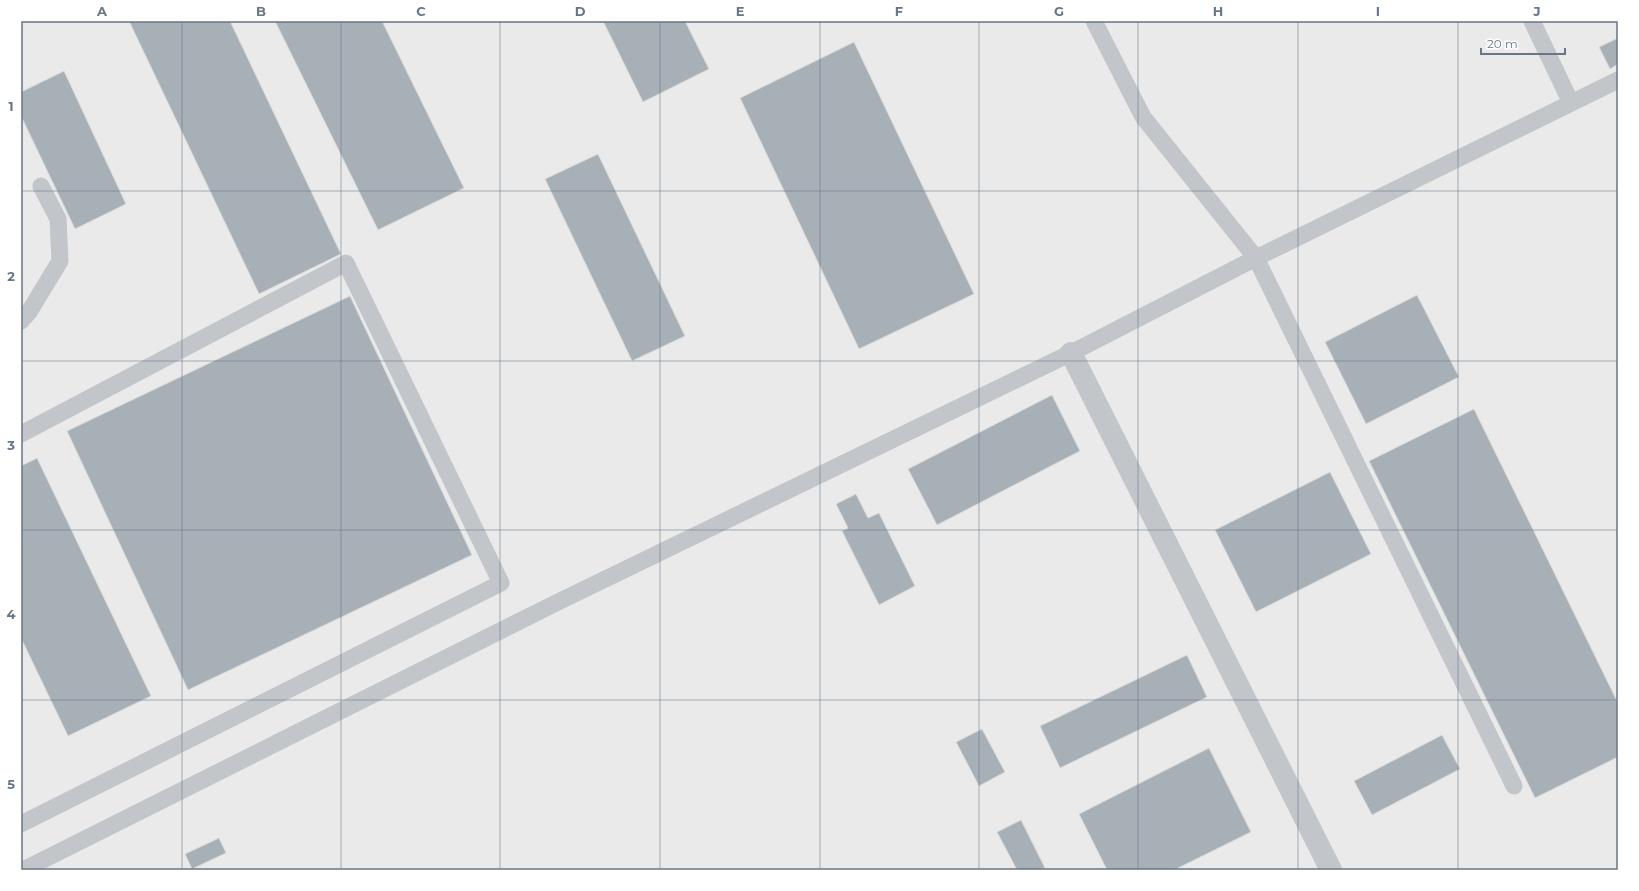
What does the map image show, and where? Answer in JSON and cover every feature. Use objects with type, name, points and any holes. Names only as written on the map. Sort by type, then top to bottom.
[{"type":"street","points":[[1071,353],[1331,870]]},
{"type":"lane","points":[[1094,21],[1143,117],[1256,258],[1514,786]]},
{"type":"lane","points":[[1532,21],[1572,103]]},
{"type":"lane","points":[[23,870],[558,602],[1071,353],[1256,258],[1618,80]]},
{"type":"lane","points":[[21,321],[29,312],[60,260],[58,219],[41,186]]},
{"type":"lane","points":[[21,434],[346,263],[500,583],[21,824]]},
{"type":"shaded area","points":[[21,21],[1618,21],[1618,870],[21,870]]},
{"type":"building","points":[[129,21],[230,21],[341,254],[259,294]]},
{"type":"building","points":[[275,21],[382,21],[464,188],[378,230]]},
{"type":"building","points":[[603,21],[685,21],[709,69],[643,102]]},
{"type":"building","points":[[1618,38],[1618,64],[1610,69],[1599,47]]},
{"type":"building","points":[[854,42],[974,294],[859,349],[740,98]]},
{"type":"building","points":[[64,71],[126,204],[75,229],[21,116],[21,92]]},
{"type":"building","points":[[598,154],[685,336],[632,361],[545,179]]},
{"type":"building","points":[[1417,295],[1459,377],[1366,424],[1325,342]]},
{"type":"building","points":[[350,296],[472,555],[188,690],[67,431]]},
{"type":"building","points":[[1052,395],[1080,451],[937,525],[908,469]]},
{"type":"building","points":[[1474,409],[1618,703],[1618,757],[1535,798],[1369,461]]},
{"type":"building","points":[[37,458],[151,696],[68,736],[21,638],[21,466]]},
{"type":"building","points":[[1330,472],[1371,554],[1256,612],[1215,530]]},
{"type":"building","points":[[856,494],[868,518],[879,513],[915,586],[879,605],[842,531],[848,528],[836,504]]},
{"type":"building","points":[[1187,655],[1207,697],[1060,768],[1040,726]]},
{"type":"building","points":[[982,729],[1005,772],[979,786],[956,742]]},
{"type":"building","points":[[1442,735],[1460,769],[1372,815],[1354,781]]},
{"type":"building","points":[[1209,748],[1251,832],[1174,870],[1107,870],[1079,814]]},
{"type":"building","points":[[1021,820],[1045,868],[1040,870],[1017,870],[997,832]]},
{"type":"building","points":[[219,838],[226,853],[192,869],[185,854]]}]
